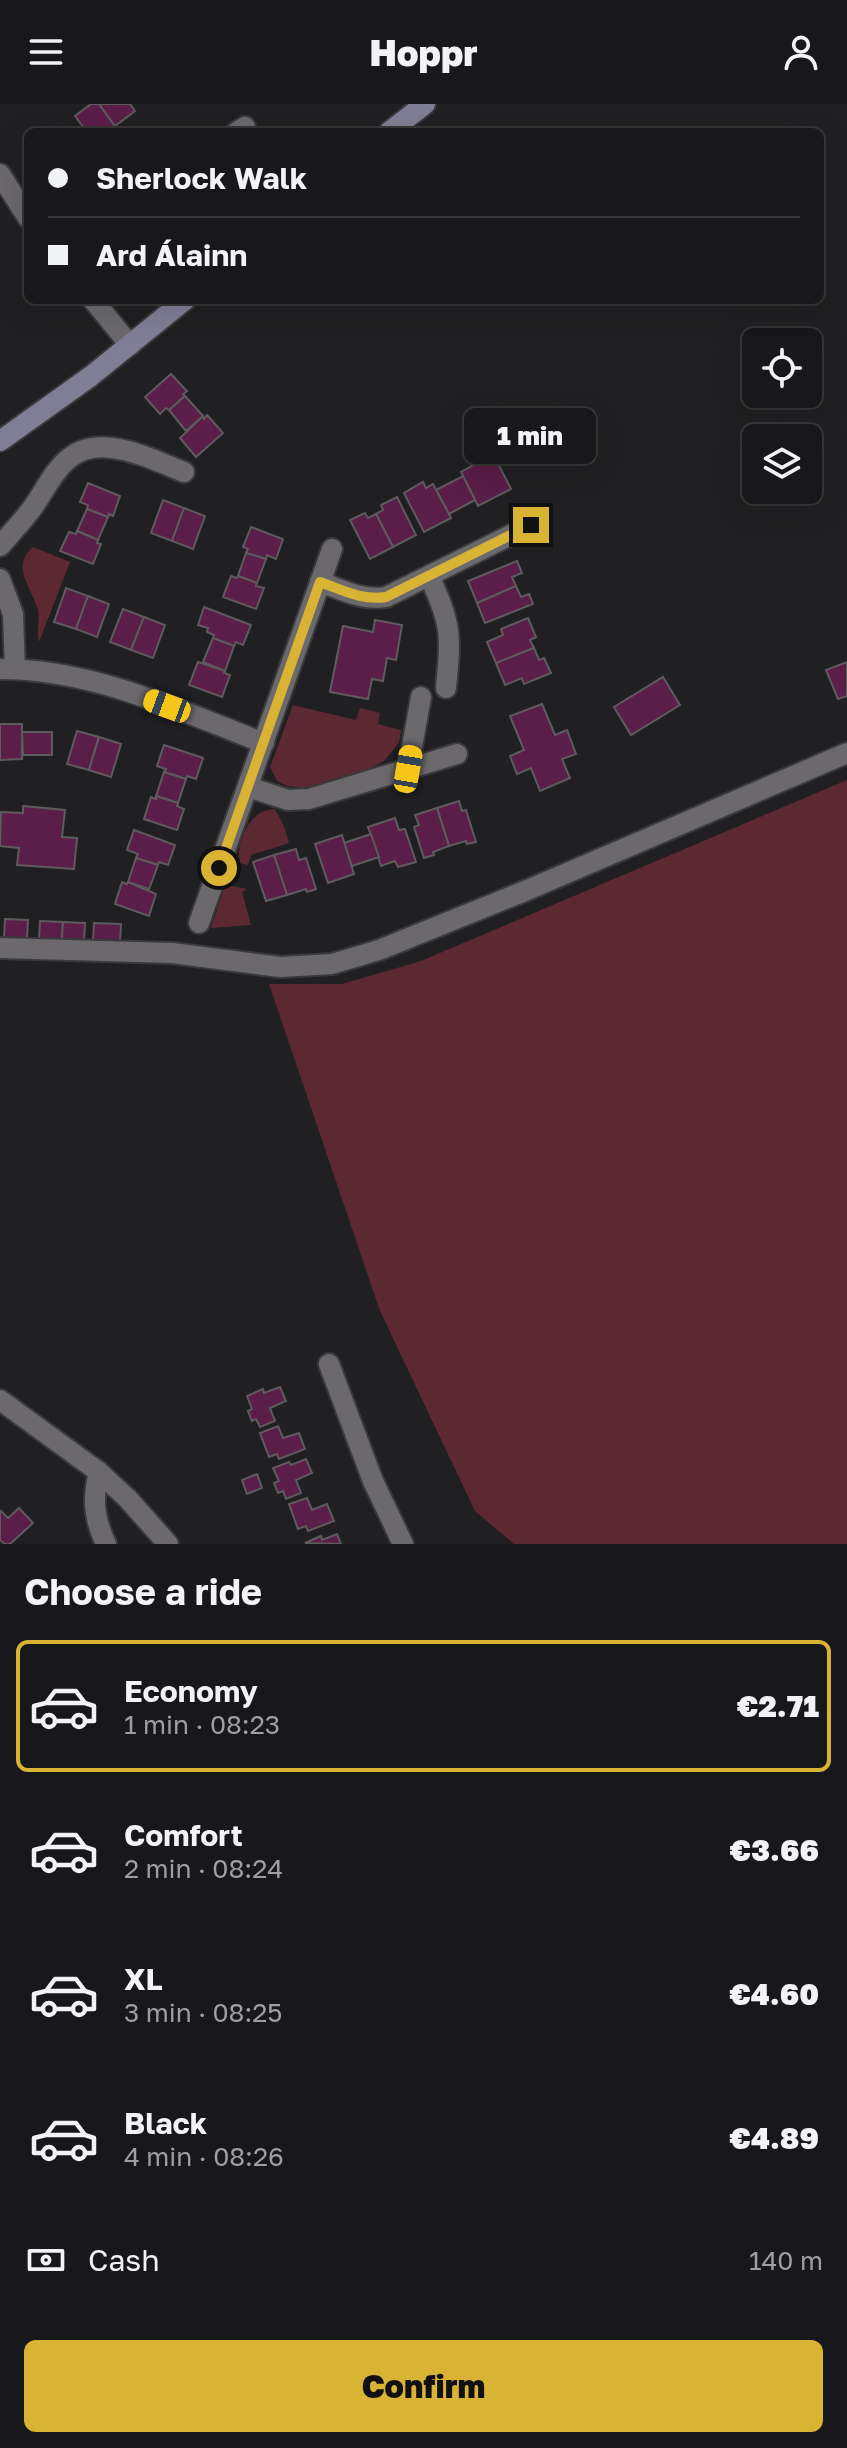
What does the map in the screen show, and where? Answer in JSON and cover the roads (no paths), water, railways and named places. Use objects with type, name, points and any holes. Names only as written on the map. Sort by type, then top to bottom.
[{"type":"street","points":[[394,128],[425,104]]},
{"type":"street","points":[[0,174],[24,212]]},
{"type":"street","points":[[96,304],[130,345]]},
{"type":"street","points":[[0,441],[53,404],[180,304]]},
{"type":"street","points":[[0,546],[29,512],[55,470],[86,450],[101,447],[127,451],[184,472]]},
{"type":"street","points":[[320,582],[374,599],[386,597],[531,525]]},
{"type":"street","points":[[199,923],[332,549]]},
{"type":"street","points":[[429,576],[450,630],[446,688]]},
{"type":"street","points":[[0,579],[13,614],[7,669],[61,674],[100,683],[264,743]]},
{"type":"street","points":[[408,769],[421,697]]},
{"type":"street","points":[[0,948],[172,953],[280,967],[332,964],[379,950],[510,897],[847,753]]},
{"type":"street","points":[[248,787],[288,800],[298,800],[457,754]]},
{"type":"street","points":[[329,1364],[373,1481],[403,1544]]},
{"type":"street","points":[[0,1400],[99,1472],[168,1544]]},
{"type":"street","points":[[99,1472],[95,1516],[106,1544]]}]
